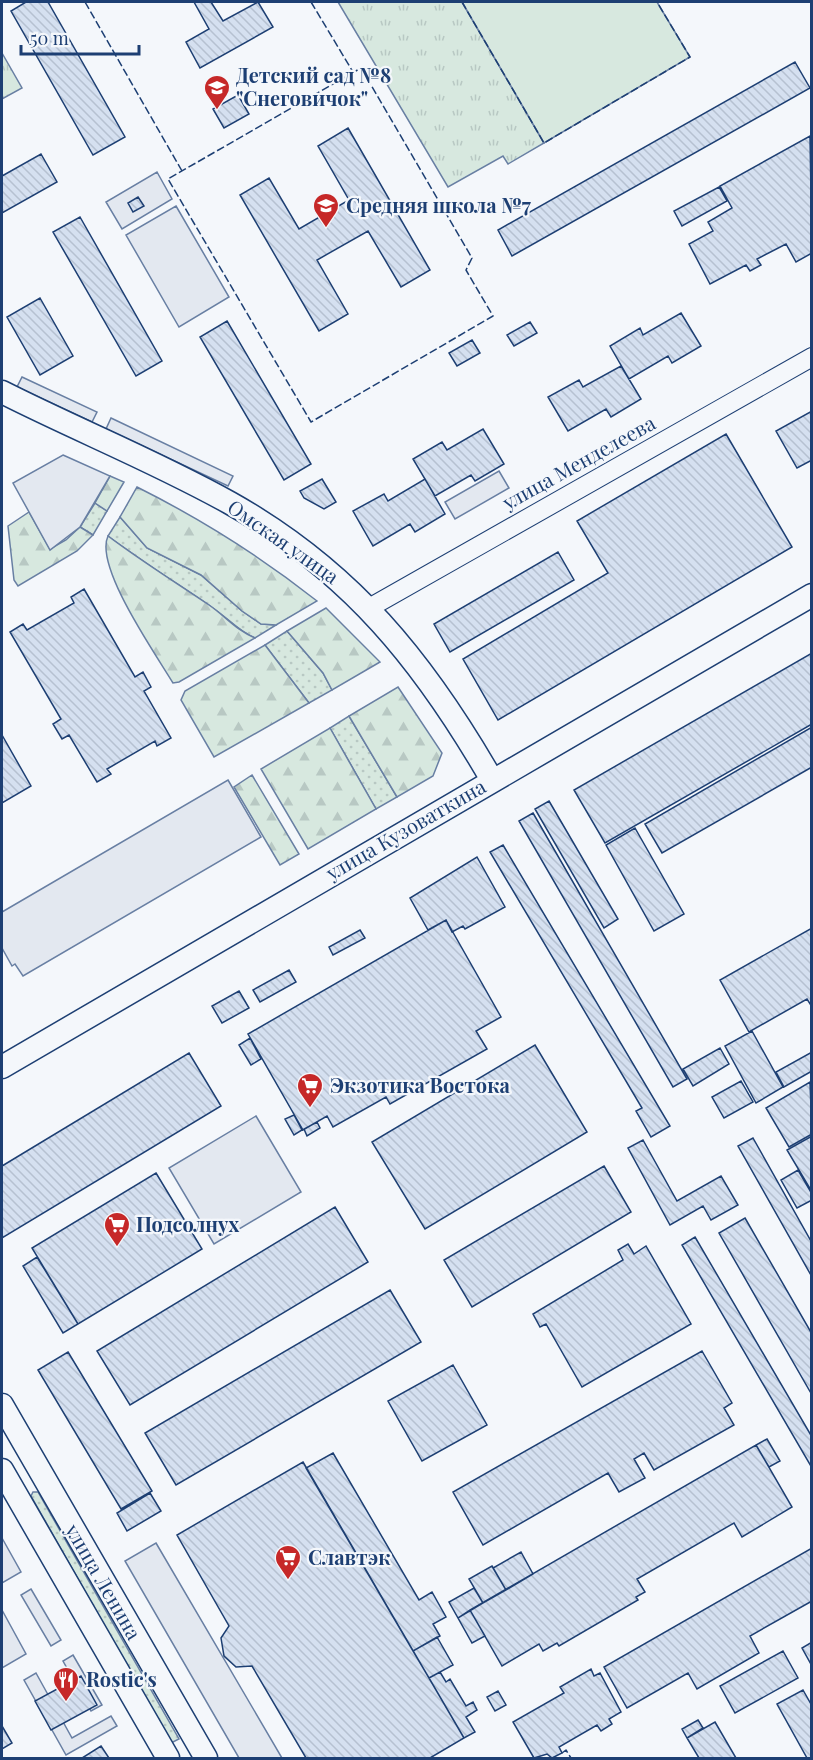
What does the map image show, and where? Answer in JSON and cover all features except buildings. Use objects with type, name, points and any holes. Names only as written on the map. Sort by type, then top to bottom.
[{"type":"main road","name":"Омская улица","points":[[2,392],[233,504],[318,564],[369,608],[430,682],[492,780]]},
{"type":"main road","name":"улица Кузоваткина","points":[[2,1067],[812,595]]},
{"type":"main road","name":"улица Ленина","points":[[2,1405],[206,1758]]},
{"type":"main road","points":[[7,1479],[40,1471]]},
{"type":"main road","name":"улица Ленина","points":[[7,1479],[168,1758]]},
{"type":"street","name":"улица Менделеева","points":[[369,608],[812,357]]},
{"type":"green space","points":[[338,2],[462,2],[544,143],[508,164],[503,156],[448,187]]},
{"type":"green space","points":[[462,2],[657,2],[690,57],[544,143]]},
{"type":"green space","points":[[2,53],[22,88],[2,99]]},
{"type":"green space","points":[[110,476],[124,482],[107,511],[95,503]]},
{"type":"green space","points":[[137,487],[230,539],[317,601],[276,625],[261,624],[242,611],[201,575],[147,548],[120,517]]},
{"type":"green space","points":[[95,503],[107,511],[93,535],[80,527]]},
{"type":"green space","points":[[29,512],[50,549],[66,540],[80,527],[93,535],[77,551],[18,586],[14,580],[8,526]]},
{"type":"green space","points":[[120,517],[147,548],[201,575],[242,611],[261,624],[276,625],[255,638],[243,632],[213,608],[108,536]]},
{"type":"green space","points":[[108,536],[255,638],[179,682],[173,683],[128,610],[118,588],[106,550]]},
{"type":"green space","points":[[326,608],[380,662],[332,690],[323,673],[287,631]]},
{"type":"green space","points":[[287,631],[323,673],[332,690],[309,703],[265,645]]},
{"type":"green space","points":[[265,645],[309,703],[214,757],[181,700],[185,691]]},
{"type":"green space","points":[[398,687],[442,753],[433,776],[397,797],[349,716]]},
{"type":"green space","points":[[349,716],[397,797],[376,809],[330,728]]},
{"type":"green space","points":[[330,728],[376,809],[308,849],[261,769]]},
{"type":"green space","points":[[252,775],[299,854],[280,865],[234,787]]},
{"type":"green space","points":[[33,1492],[38,1492],[179,1739],[171,1743],[31,1496]]},
{"type":"shaded area","points":[[157,172],[172,199],[122,229],[106,202]]},
{"type":"shaded area","points":[[176,206],[229,297],[179,327],[126,235]]},
{"type":"shaded area","points":[[22,377],[97,412],[92,422],[17,387]]},
{"type":"shaded area","points":[[111,418],[233,476],[228,486],[106,429]]},
{"type":"shaded area","points":[[63,455],[110,476],[80,527],[50,550],[13,483]]},
{"type":"shaded area","points":[[499,471],[509,488],[455,519],[445,502]]},
{"type":"shaded area","points":[[228,780],[261,837],[23,976],[15,964],[12,966],[2,948],[2,912]]},
{"type":"shaded area","points":[[256,1116],[301,1192],[214,1244],[169,1168]]},
{"type":"shaded area","points":[[2,1538],[21,1572],[2,1583]]},
{"type":"shaded area","points":[[156,1543],[282,1758],[239,1758],[125,1561]]},
{"type":"shaded area","points":[[31,1589],[61,1640],[51,1646],[21,1595]]},
{"type":"shaded area","points":[[2,1610],[26,1654],[2,1668]]},
{"type":"shaded area","points":[[73,1655],[102,1705],[91,1711],[63,1661]]},
{"type":"shaded area","points":[[36,1673],[72,1738],[111,1716],[117,1726],[66,1755],[24,1680]]},
{"type":"fence","points":[[85,2],[182,171]]},
{"type":"fence","points":[[311,2],[353,72]]},
{"type":"fence","points":[[462,2],[544,143],[690,57],[657,2]]},
{"type":"fence","points":[[361,68],[472,258],[466,270],[493,316],[311,422],[168,179],[361,68]]},
{"type":"fence","points":[[562,1753],[566,1750],[571,1758]]},
{"type":"place","name":"Детский сад №8 \"Снеговичок\"","points":[[217,111]]},
{"type":"place","name":"Средняя школа №7","points":[[326,229]]},
{"type":"place","name":"Экзотика Востока","points":[[310,1109]]},
{"type":"place","name":"Подсолнух","points":[[117,1248]]},
{"type":"place","name":"Славтэк","points":[[288,1581]]},
{"type":"place","name":"Rostic's","points":[[66,1703]]}]
